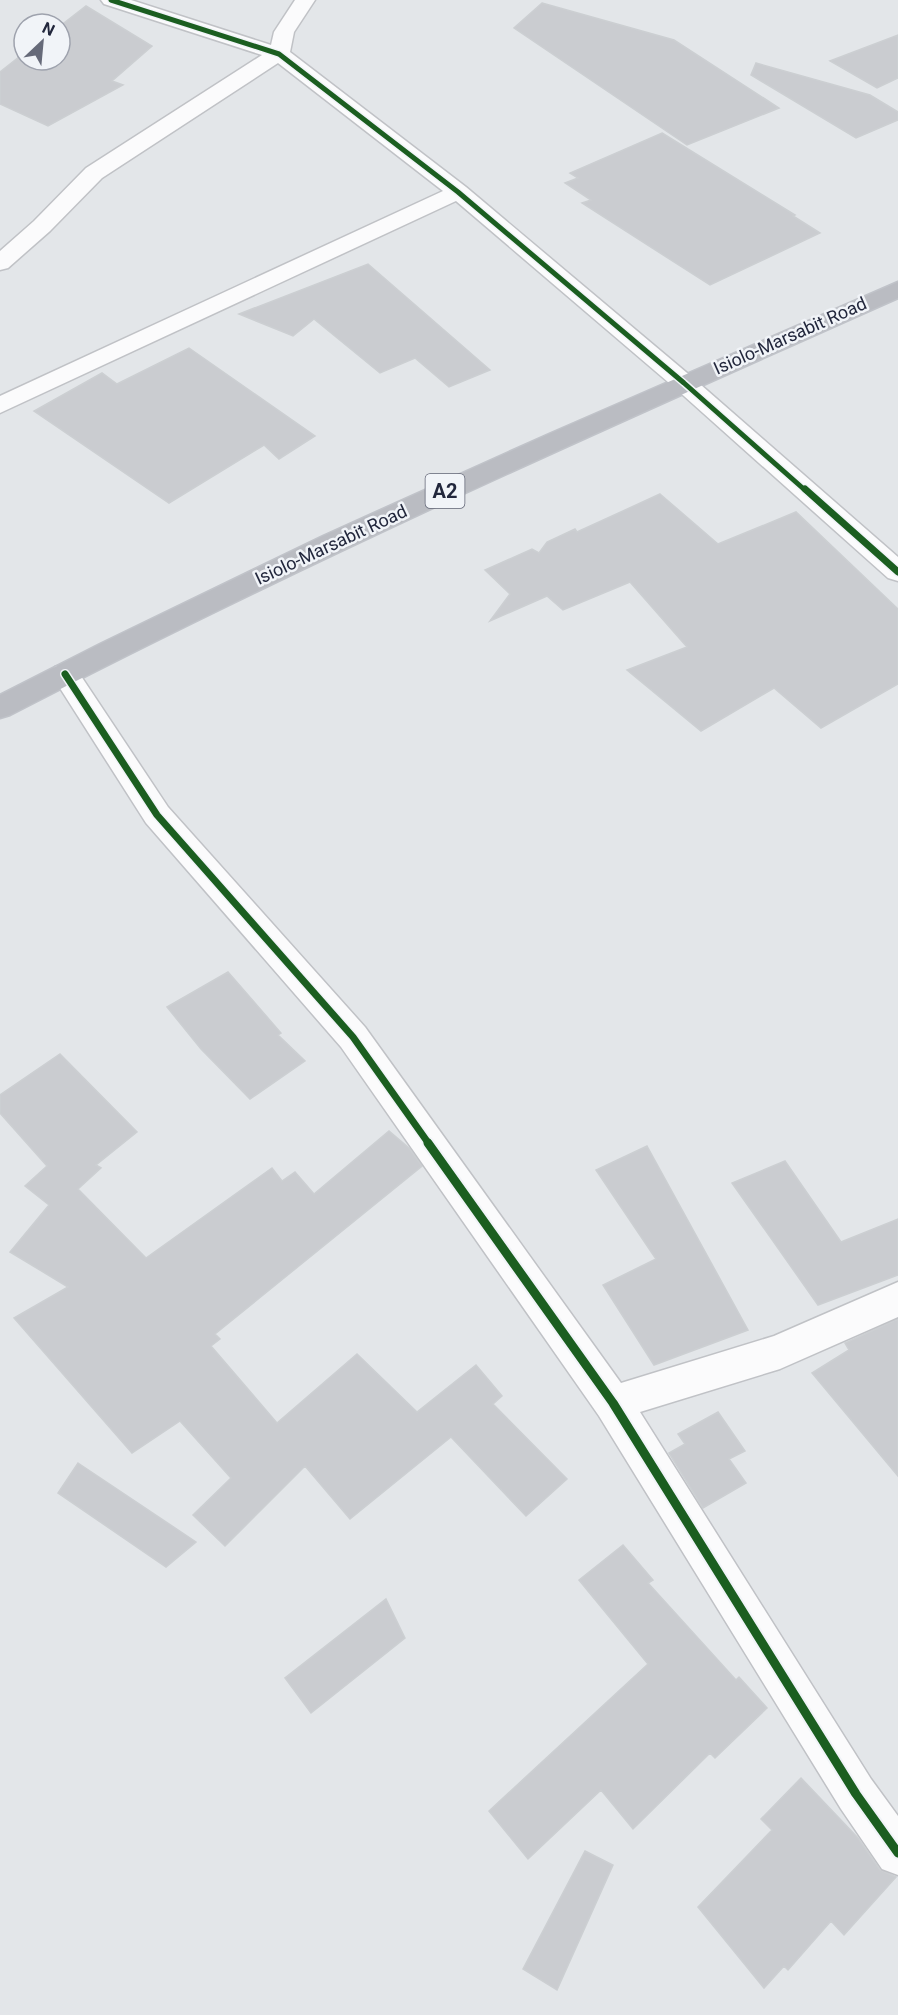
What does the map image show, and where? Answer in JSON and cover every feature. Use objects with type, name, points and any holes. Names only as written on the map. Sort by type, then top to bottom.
[{"type":"highway","name":"Isiolo-Marsabit Road","points":[[0,708],[202,605],[526,452],[898,289]]},
{"type":"street","points":[[111,0],[279,54],[458,192],[684,383],[898,572]]},
{"type":"street","points":[[0,263],[23,244],[94,173],[279,54],[284,32],[305,0]]},
{"type":"street","points":[[0,405],[458,192]]},
{"type":"street","points":[[0,237],[23,244]]},
{"type":"street","points":[[65,674],[157,815],[353,1037],[613,1403],[855,1794],[898,1853]]},
{"type":"street","points":[[613,1403],[780,1352],[898,1299]]},
{"type":"building","points":[[542,3],[674,40],[779,108],[687,145],[514,28]]},
{"type":"building","points":[[86,6],[152,46],[112,81],[123,85],[48,126],[0,104],[0,72],[12,62],[12,72],[72,72],[72,17]]},
{"type":"building","points":[[898,35],[898,78],[877,88],[830,61]]},
{"type":"building","points":[[756,63],[870,95],[898,112],[898,120],[856,138],[751,75]]},
{"type":"building","points":[[662,133],[795,215],[793,216],[820,233],[710,285],[582,203],[591,200],[565,183],[578,178],[570,173]]},
{"type":"building","points":[[368,264],[490,370],[449,387],[415,358],[380,373],[314,319],[293,336],[239,314]]},
{"type":"building","points":[[189,348],[315,436],[279,459],[264,445],[169,503],[34,411],[102,373],[117,384]]},
{"type":"building","points":[[660,494],[718,544],[796,512],[898,609],[898,684],[821,728],[774,688],[701,731],[627,670],[687,647],[630,582],[563,610],[547,596],[490,621],[510,594],[485,570],[532,549],[539,553],[547,542],[575,529],[577,532]]},
{"type":"building","points":[[228,972],[281,1033],[278,1035],[305,1061],[250,1099],[201,1049],[167,1007]]},
{"type":"building","points":[[60,1054],[137,1132],[96,1165],[101,1168],[78,1189],[146,1258],[272,1168],[282,1181],[295,1172],[314,1194],[389,1131],[409,1148],[422,1166],[215,1334],[220,1339],[211,1346],[277,1423],[357,1354],[417,1412],[476,1365],[502,1396],[493,1404],[567,1479],[526,1516],[451,1437],[350,1519],[305,1466],[225,1546],[193,1515],[231,1478],[180,1421],[132,1453],[14,1318],[68,1287],[10,1252],[49,1205],[25,1186],[47,1166],[0,1113],[0,1095]]},
{"type":"building","points":[[647,1146],[748,1330],[654,1365],[603,1285],[656,1259],[596,1170]]},
{"type":"building","points":[[785,1161],[841,1242],[898,1219],[898,1275],[818,1305],[732,1183]]},
{"type":"building","points":[[898,1319],[898,1476],[812,1373],[849,1350],[845,1343]]},
{"type":"building","points":[[718,1412],[745,1451],[729,1459],[746,1483],[703,1508],[669,1453],[685,1444],[678,1434]]},
{"type":"building","points":[[78,1463],[196,1542],[166,1567],[58,1493]]},
{"type":"building","points":[[623,1545],[653,1580],[648,1583],[736,1680],[739,1677],[767,1708],[715,1758],[710,1753],[633,1829],[601,1790],[528,1859],[489,1811],[648,1664],[579,1580]]},
{"type":"building","points":[[386,1599],[405,1638],[311,1713],[285,1678]]},
{"type":"building","points":[[801,1778],[858,1838],[880,1870],[896,1877],[844,1935],[831,1921],[788,1970],[784,1966],[764,1988],[698,1907],[772,1830],[761,1819]]},
{"type":"building","points":[[585,1851],[613,1865],[557,1990],[523,1969]]},
{"type":"cycle path","points":[[111,0],[279,54],[458,192],[684,383],[898,572]]},
{"type":"cycle path","points":[[65,674],[157,815],[353,1037],[613,1403],[856,1794],[898,1853]]}]
